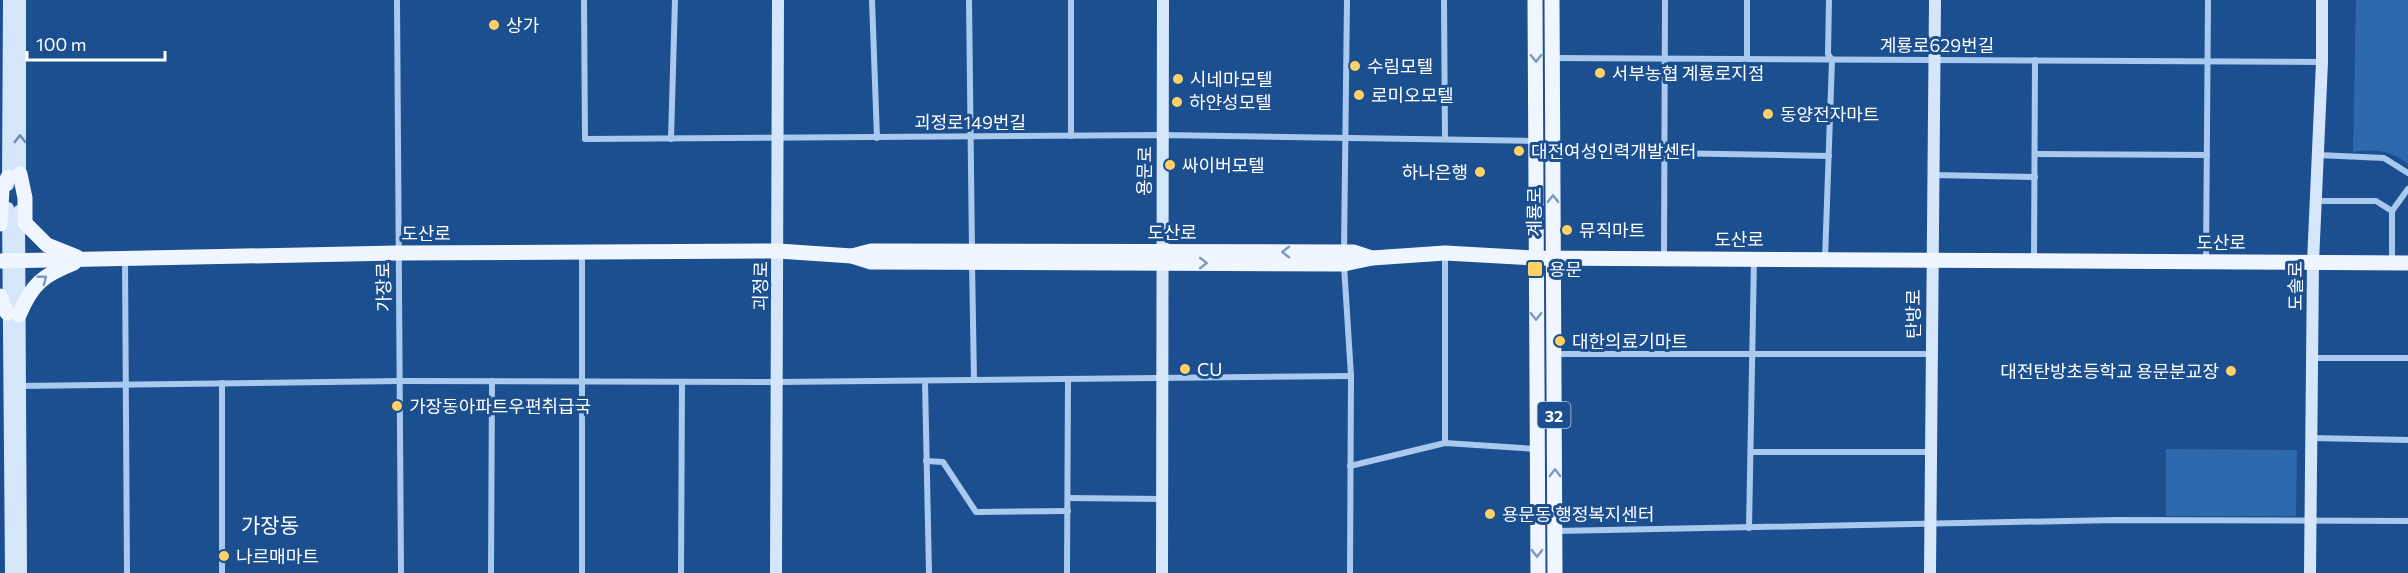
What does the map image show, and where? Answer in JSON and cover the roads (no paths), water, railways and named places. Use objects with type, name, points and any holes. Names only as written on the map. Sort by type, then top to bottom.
[{"type":"main road","name":"계룡로","points":[[1535,0],[1538,573]]},
{"type":"main road","name":"계룡로","points":[[1552,0],[1555,573]]},
{"type":"main road","points":[[0,224],[2,189],[14,176],[25,198],[25,223],[47,245],[82,260]]},
{"type":"main road","name":"도산로","points":[[8,261],[397,253],[778,252],[852,256],[871,262],[972,257],[1162,257],[1344,258],[1356,264],[1372,258],[1445,253],[1535,258],[2400,263]]},
{"type":"main road","points":[[0,296],[13,314],[41,279],[82,260]]},
{"type":"street","points":[[9,0],[14,176]]},
{"type":"street","points":[[20,0],[14,176],[8,261],[19,386],[21,573]]},
{"type":"street","name":"가장로","points":[[397,0],[401,573]]},
{"type":"street","name":"괴정로149번길","points":[[584,0],[585,139],[1163,135],[1536,141]]},
{"type":"street","points":[[670,138],[675,0]]},
{"type":"street","name":"괴정로","points":[[776,573],[778,0]]},
{"type":"street","points":[[872,0],[877,138]]},
{"type":"street","points":[[969,0],[974,380]]},
{"type":"street","points":[[1071,0],[1071,136]]},
{"type":"street","name":"용문로","points":[[1162,573],[1163,0]]},
{"type":"street","points":[[1347,0],[1344,258],[1350,376],[1350,573]]},
{"type":"street","points":[[1444,0],[1444,139]]},
{"type":"street","points":[[1664,258],[1665,0]]},
{"type":"street","points":[[1746,0],[1748,59]]},
{"type":"street","points":[[1825,259],[1833,60],[1828,54],[1829,0]]},
{"type":"street","name":"탄방로","points":[[1930,573],[1935,0]]},
{"type":"street","points":[[2206,262],[2208,0]]},
{"type":"street","name":"도솔로","points":[[2310,573],[2313,262],[2322,62],[2322,0]]},
{"type":"street","name":"계룡로629번길","points":[[1552,57],[2322,62]]},
{"type":"street","points":[[2034,260],[2035,60]]},
{"type":"street","points":[[1664,153],[1829,156]]},
{"type":"street","points":[[2035,154],[2206,155]]},
{"type":"street","points":[[2318,155],[2384,158],[2408,172]]},
{"type":"street","points":[[1933,175],[2035,177]]},
{"type":"street","points":[[2400,263],[2392,211],[2408,189]]},
{"type":"street","points":[[2316,201],[2376,201],[2392,211]]},
{"type":"street","points":[[582,253],[582,573]]},
{"type":"street","points":[[1445,253],[1445,443]]},
{"type":"street","points":[[124,257],[127,573]]},
{"type":"street","points":[[1749,528],[1754,258]]},
{"type":"street","points":[[11,573],[10,387],[13,314]]},
{"type":"street","points":[[1554,354],[1931,354]]},
{"type":"street","points":[[2313,358],[2408,358]]},
{"type":"street","points":[[19,386],[400,381],[777,382],[1350,376]]},
{"type":"street","points":[[1067,573],[1068,379]]},
{"type":"street","points":[[491,573],[492,381]]},
{"type":"street","points":[[925,381],[929,573]]},
{"type":"street","points":[[681,573],[682,382]]},
{"type":"street","points":[[222,383],[222,573]]},
{"type":"street","points":[[2311,438],[2408,440]]},
{"type":"street","points":[[1350,466],[1445,443],[1537,449]]},
{"type":"street","points":[[1752,452],[1930,452]]},
{"type":"street","points":[[926,461],[944,462],[976,512],[1068,511]]},
{"type":"street","points":[[1068,498],[1162,498]]},
{"type":"street","points":[[1555,531],[2115,520],[2408,521]]},
{"type":"place","name":"상가","points":[[494,25]]},
{"type":"place","name":"수림모텔","points":[[1355,66]]},
{"type":"place","name":"서부농협 계룡로지점","points":[[1600,73]]},
{"type":"place","name":"시네마모텔","points":[[1178,79]]},
{"type":"place","name":"로미오모텔","points":[[1359,95]]},
{"type":"place","name":"하얀성모텔","points":[[1177,102]]},
{"type":"place","name":"동양전자마트","points":[[1768,114]]},
{"type":"place","name":"대전여성인력개발센터","points":[[1519,151]]},
{"type":"place","name":"싸이버모텔","points":[[1170,165]]},
{"type":"place","name":"하나은행","points":[[1480,172]]},
{"type":"place","name":"뮤직마트","points":[[1567,230]]},
{"type":"place","name":"용문","points":[[1535,269]]},
{"type":"place","name":"대한의료기마트","points":[[1560,341]]},
{"type":"place","name":"CU","points":[[1185,369]]},
{"type":"place","name":"대전탄방초등학교 용문분교장","points":[[2231,371]]},
{"type":"place","name":"가장동아파트우편취급국","points":[[397,406]]},
{"type":"place","name":"용문동 행정복지센터","points":[[1490,514]]},
{"type":"place","name":"나르매마트","points":[[224,556]]},
{"type":"district","name":"가장동","points":[[270,524]]}]
